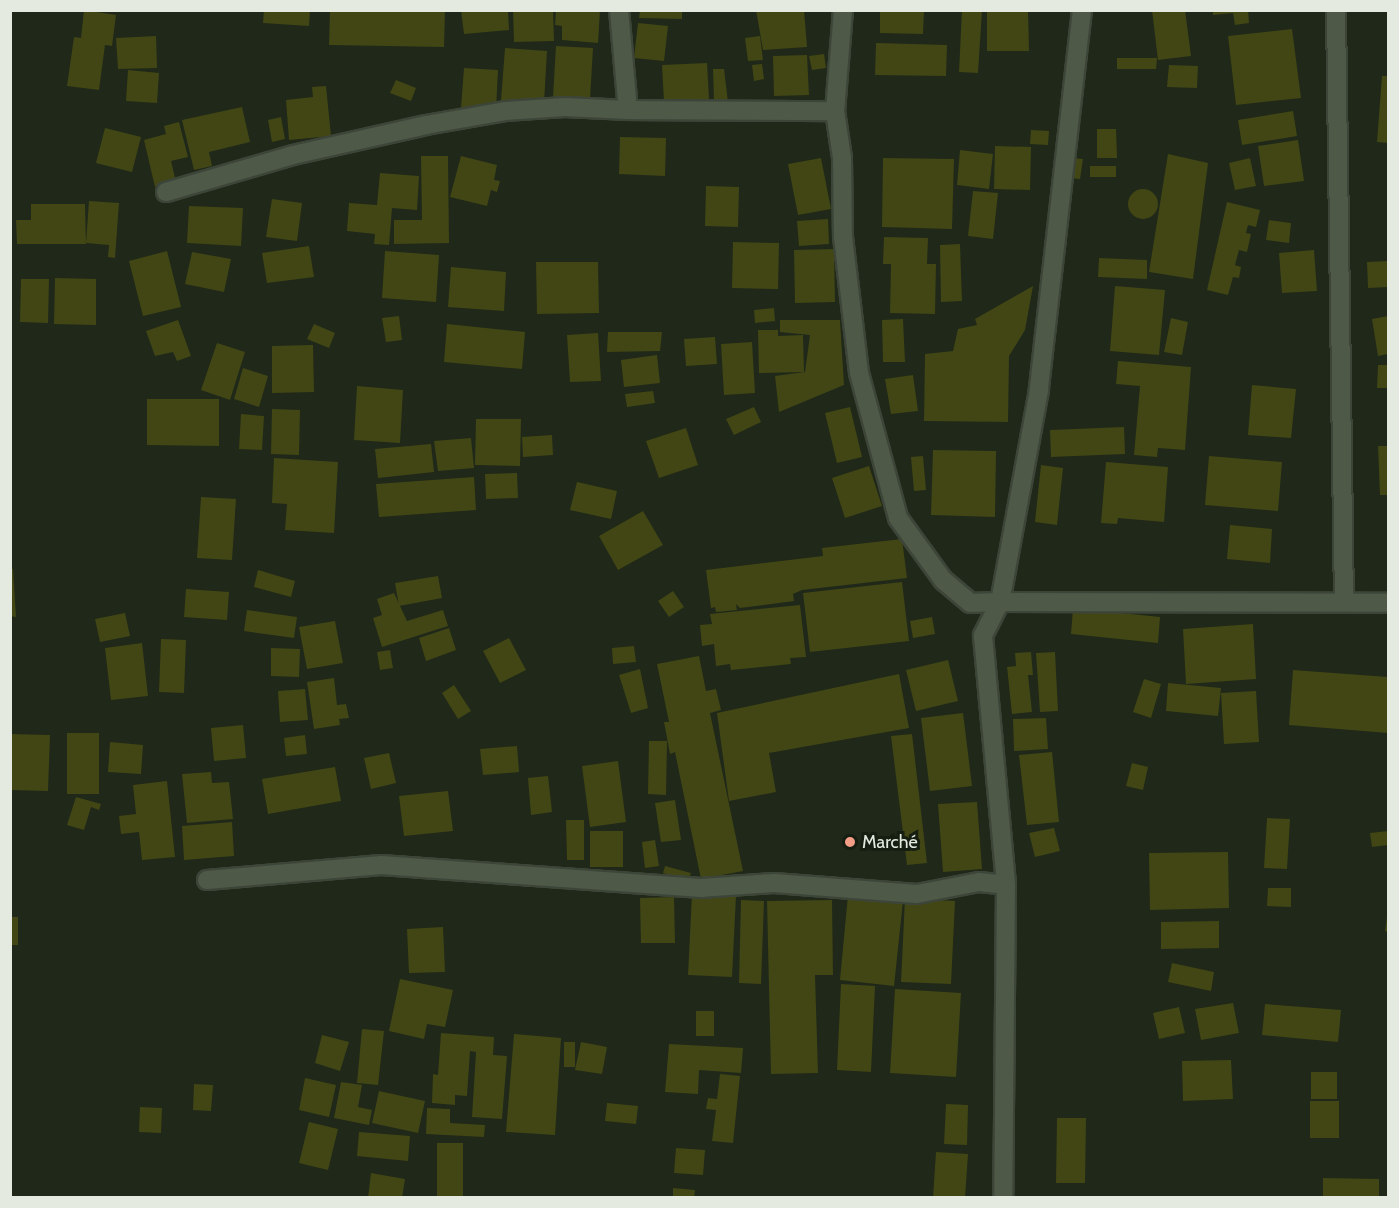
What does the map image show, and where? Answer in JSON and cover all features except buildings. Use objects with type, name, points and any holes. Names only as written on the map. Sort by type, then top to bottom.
[{"type":"street","points":[[619,10],[628,110]]},
{"type":"street","points":[[843,10],[835,111],[842,158],[843,237],[859,373],[898,518],[943,580],[970,603],[1389,603]]},
{"type":"street","points":[[1003,1197],[1006,885],[983,636],[1000,603],[1040,390],[1082,10]]},
{"type":"street","points":[[1336,10],[1344,602]]},
{"type":"street","points":[[166,192],[293,155],[426,125],[505,111],[565,107],[628,110],[835,111]]},
{"type":"street","points":[[207,880],[381,865],[701,888],[774,883],[917,894],[979,882],[1006,885]]},
{"type":"place","name":"Marché","points":[[850,842]]}]
